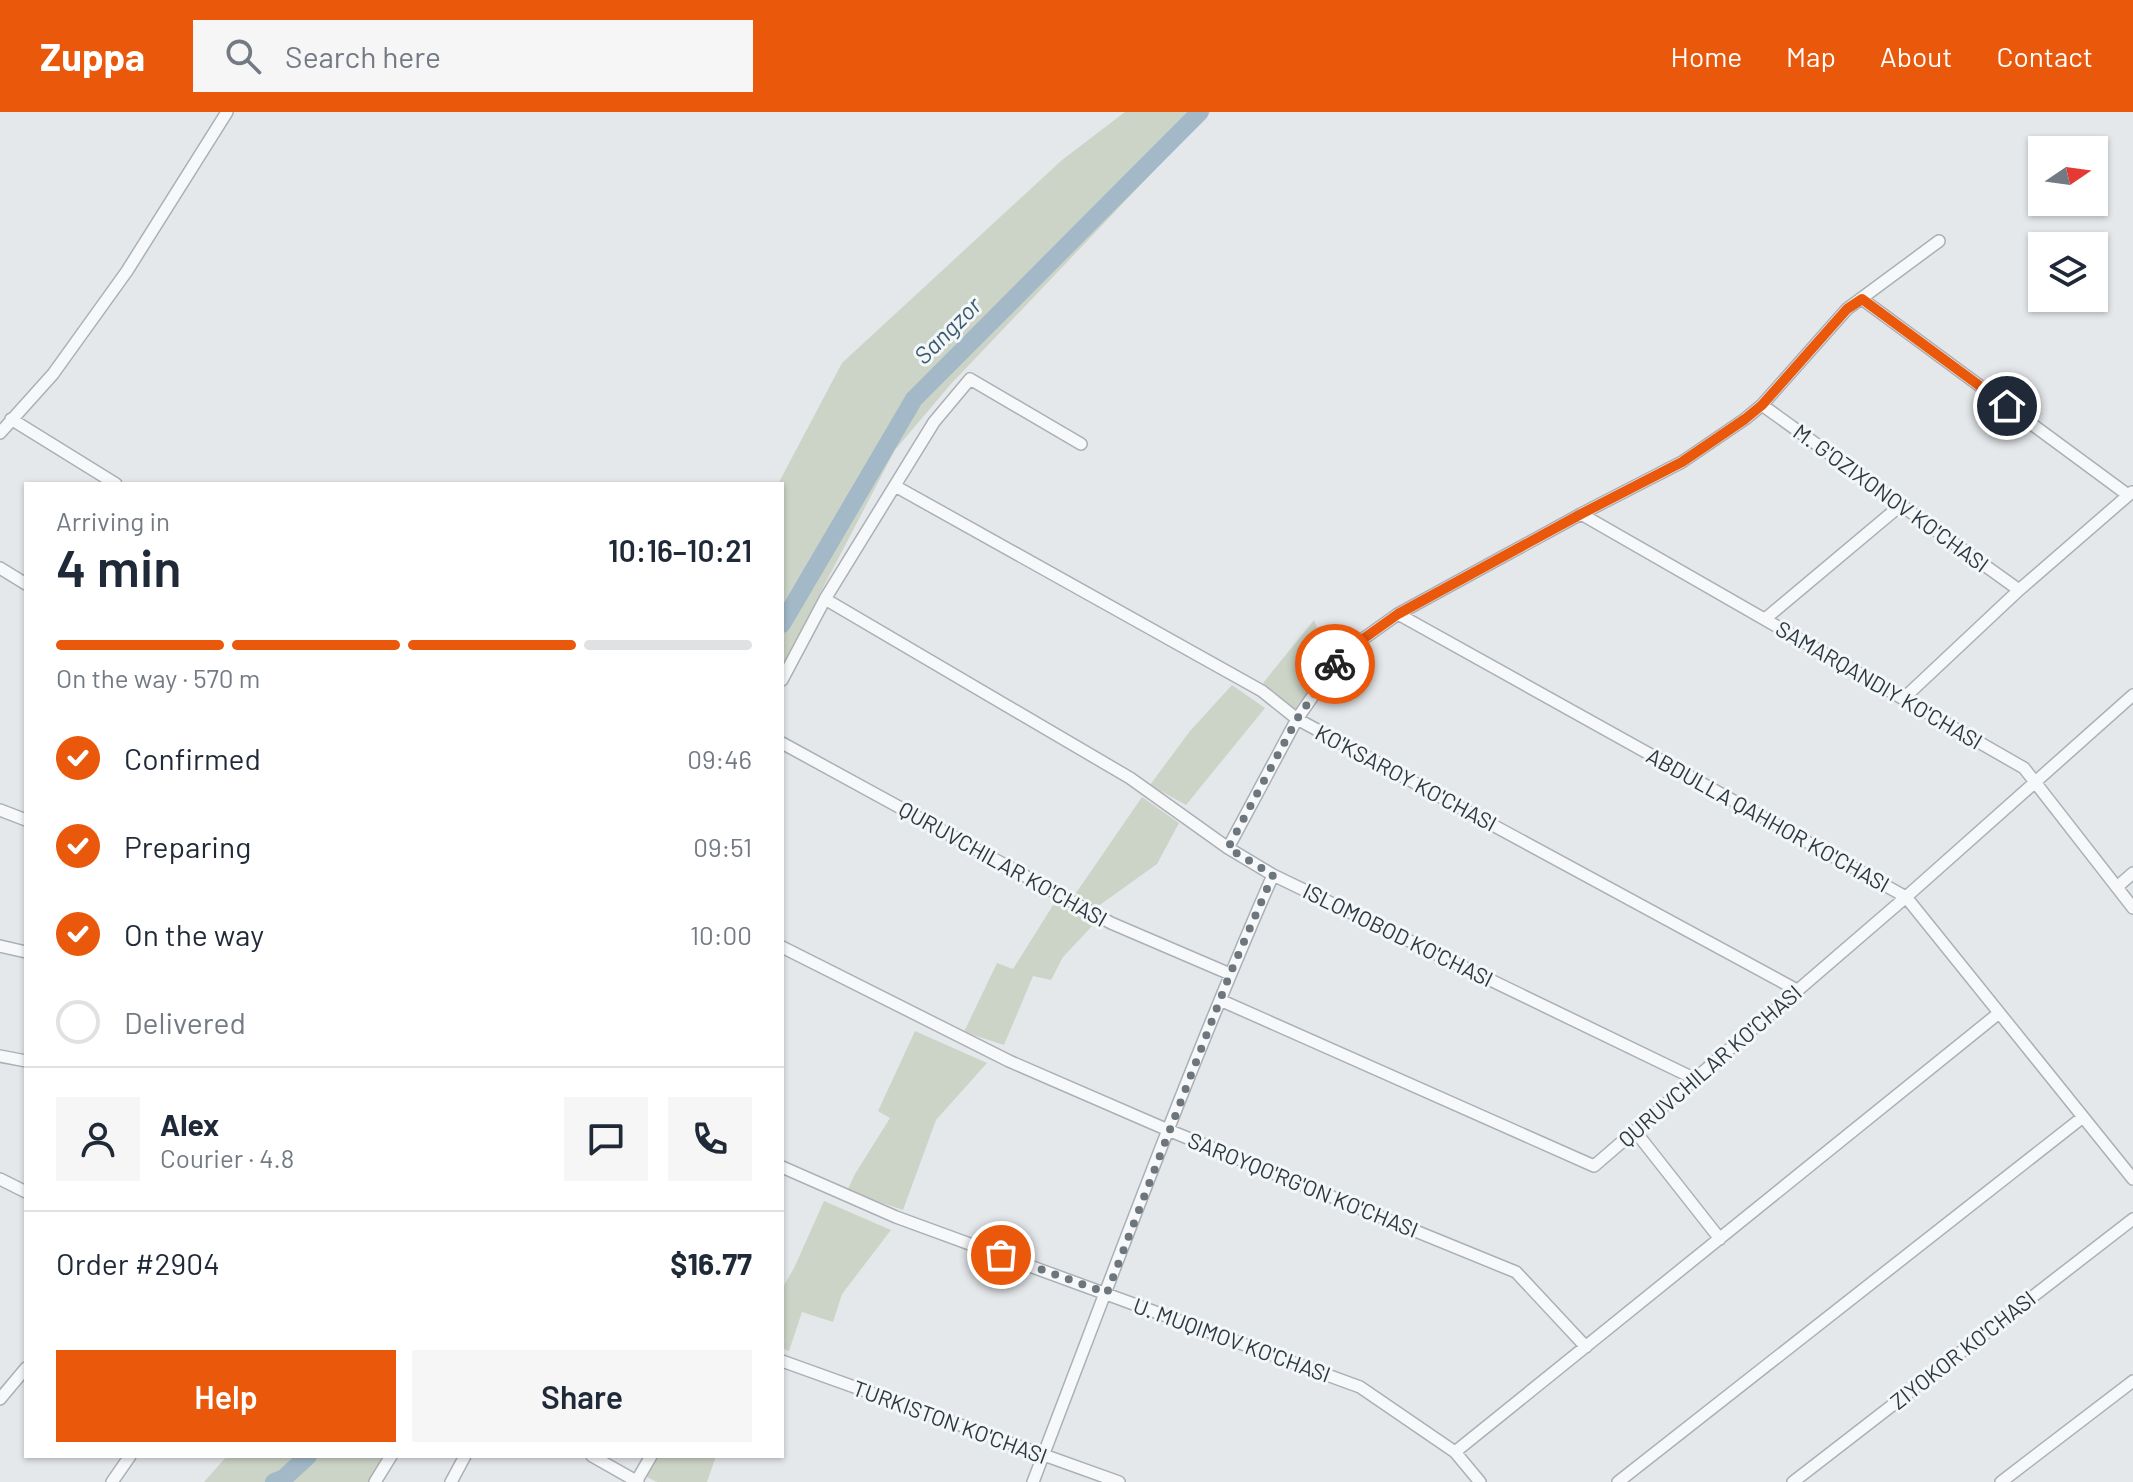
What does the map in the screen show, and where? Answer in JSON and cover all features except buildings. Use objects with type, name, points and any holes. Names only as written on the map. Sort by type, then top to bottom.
[{"type":"street","points":[[0,433],[53,374],[127,271],[227,112]]},
{"type":"street","points":[[1228,848],[1297,719],[1342,654],[1398,614],[1682,462],[1762,405],[1847,309],[1939,241]]},
{"type":"street","points":[[1862,299],[2131,492],[2019,590],[1904,698]]},
{"type":"street","points":[[784,676],[825,599],[934,422],[970,379],[1081,444]]},
{"type":"street","name":"M. G'OZIXONOV KO'CHASI","points":[[1762,405],[2019,590]]},
{"type":"street","points":[[11,419],[113,482]]},
{"type":"street","name":"KO'KSAROY KO'CHASI","points":[[895,486],[1262,691],[1297,719],[1797,990]]},
{"type":"street","points":[[1765,619],[1901,505]]},
{"type":"street","name":"SAMARQANDIY KO'CHASI","points":[[1581,514],[2024,768],[2133,908]]},
{"type":"street","points":[[0,568],[24,583]]},
{"type":"street","name":"ISLOMOBOD KO'CHASI","points":[[825,599],[1130,778],[1228,848],[1273,875],[1659,1061],[1687,1075],[1693,1082]]},
{"type":"street","name":"ABDULLA QAHHOR KO'CHASI","points":[[1398,614],[1906,897],[2133,1179]]},
{"type":"street","name":"QURUVCHILAR KO'CHASI","points":[[1220,1000],[1594,1166],[1906,897],[2133,695]]},
{"type":"street","name":"QURUVCHILAR KO'CHASI","points":[[784,744],[1111,923],[1230,974]]},
{"type":"street","points":[[0,810],[24,819]]},
{"type":"street","points":[[2117,887],[2133,873]]},
{"type":"street","points":[[1033,1482],[1168,1130],[1273,875]]},
{"type":"street","points":[[0,946],[24,952]]},
{"type":"street","name":"SAROYQO'RG'ON KO'CHASI","points":[[784,948],[1009,1061],[1168,1130],[1516,1272],[1586,1347]]},
{"type":"street","points":[[1455,1452],[1999,1013]]},
{"type":"street","points":[[0,1056],[24,1061]]},
{"type":"street","points":[[1618,1482],[2083,1117]]},
{"type":"street","points":[[1635,1131],[1720,1239]]},
{"type":"street","name":"U. MUQIMOV KO'CHASI","points":[[784,1168],[896,1217],[1360,1387],[1455,1452],[1480,1482]]},
{"type":"street","points":[[0,1179],[24,1191]]},
{"type":"street","name":"ZIYOKOR KO'CHASI","points":[[1793,1482],[2133,1219]]},
{"type":"street","name":"TURKISTON KO'CHASI","points":[[784,1362],[1119,1482]]},
{"type":"street","points":[[0,1399],[24,1370]]},
{"type":"street","points":[[2001,1482],[2133,1381]]},
{"type":"street","points":[[112,1482],[129,1458]]},
{"type":"street","points":[[375,1482],[390,1458]]},
{"type":"street","points":[[451,1482],[464,1458]]},
{"type":"street","points":[[595,1458],[636,1482],[650,1458]]},
{"type":"shaded area","points":[[1125,112],[1210,112],[950,385],[895,450],[784,662],[784,482],[779,482],[842,363],[1062,160]]},
{"type":"shaded area","points":[[1314,620],[1332,663],[1297,712],[1263,683]]},
{"type":"shaded area","points":[[1232,685],[1265,708],[1186,805],[1150,785],[1190,731]]},
{"type":"shaded area","points":[[1142,797],[1179,823],[1157,864],[1097,907],[1076,893]]},
{"type":"shaded area","points":[[1055,902],[1093,925],[1063,957],[1051,980],[1033,976],[1004,1045],[964,1032],[997,963],[1013,969]]},
{"type":"shaded area","points":[[915,1031],[987,1063],[936,1120],[903,1210],[847,1191],[890,1118],[878,1111]]},
{"type":"shaded area","points":[[824,1201],[891,1230],[842,1294],[833,1322],[802,1312],[789,1351],[784,1349],[784,1286]]},
{"type":"shaded area","points":[[225,1458],[383,1458],[368,1482],[204,1482]]},
{"type":"shaded area","points":[[655,1458],[715,1458],[707,1482],[657,1482],[645,1476]]},
{"type":"waterway","name":"Sangzor","points":[[784,621],[914,399],[1200,112]]},
{"type":"waterway","name":"Sangzor","points":[[274,1482],[284,1478],[306,1458]]},
{"type":"way so far","points":[[1001,1255],[1107,1293],[1168,1130],[1273,875],[1228,848],[1297,719],[1335,664]]},
{"type":"route","points":[[1335,664],[1342,654],[1398,614],[1682,462],[1745,419],[1762,405],[1847,309],[1862,299],[2007,406]]}]
